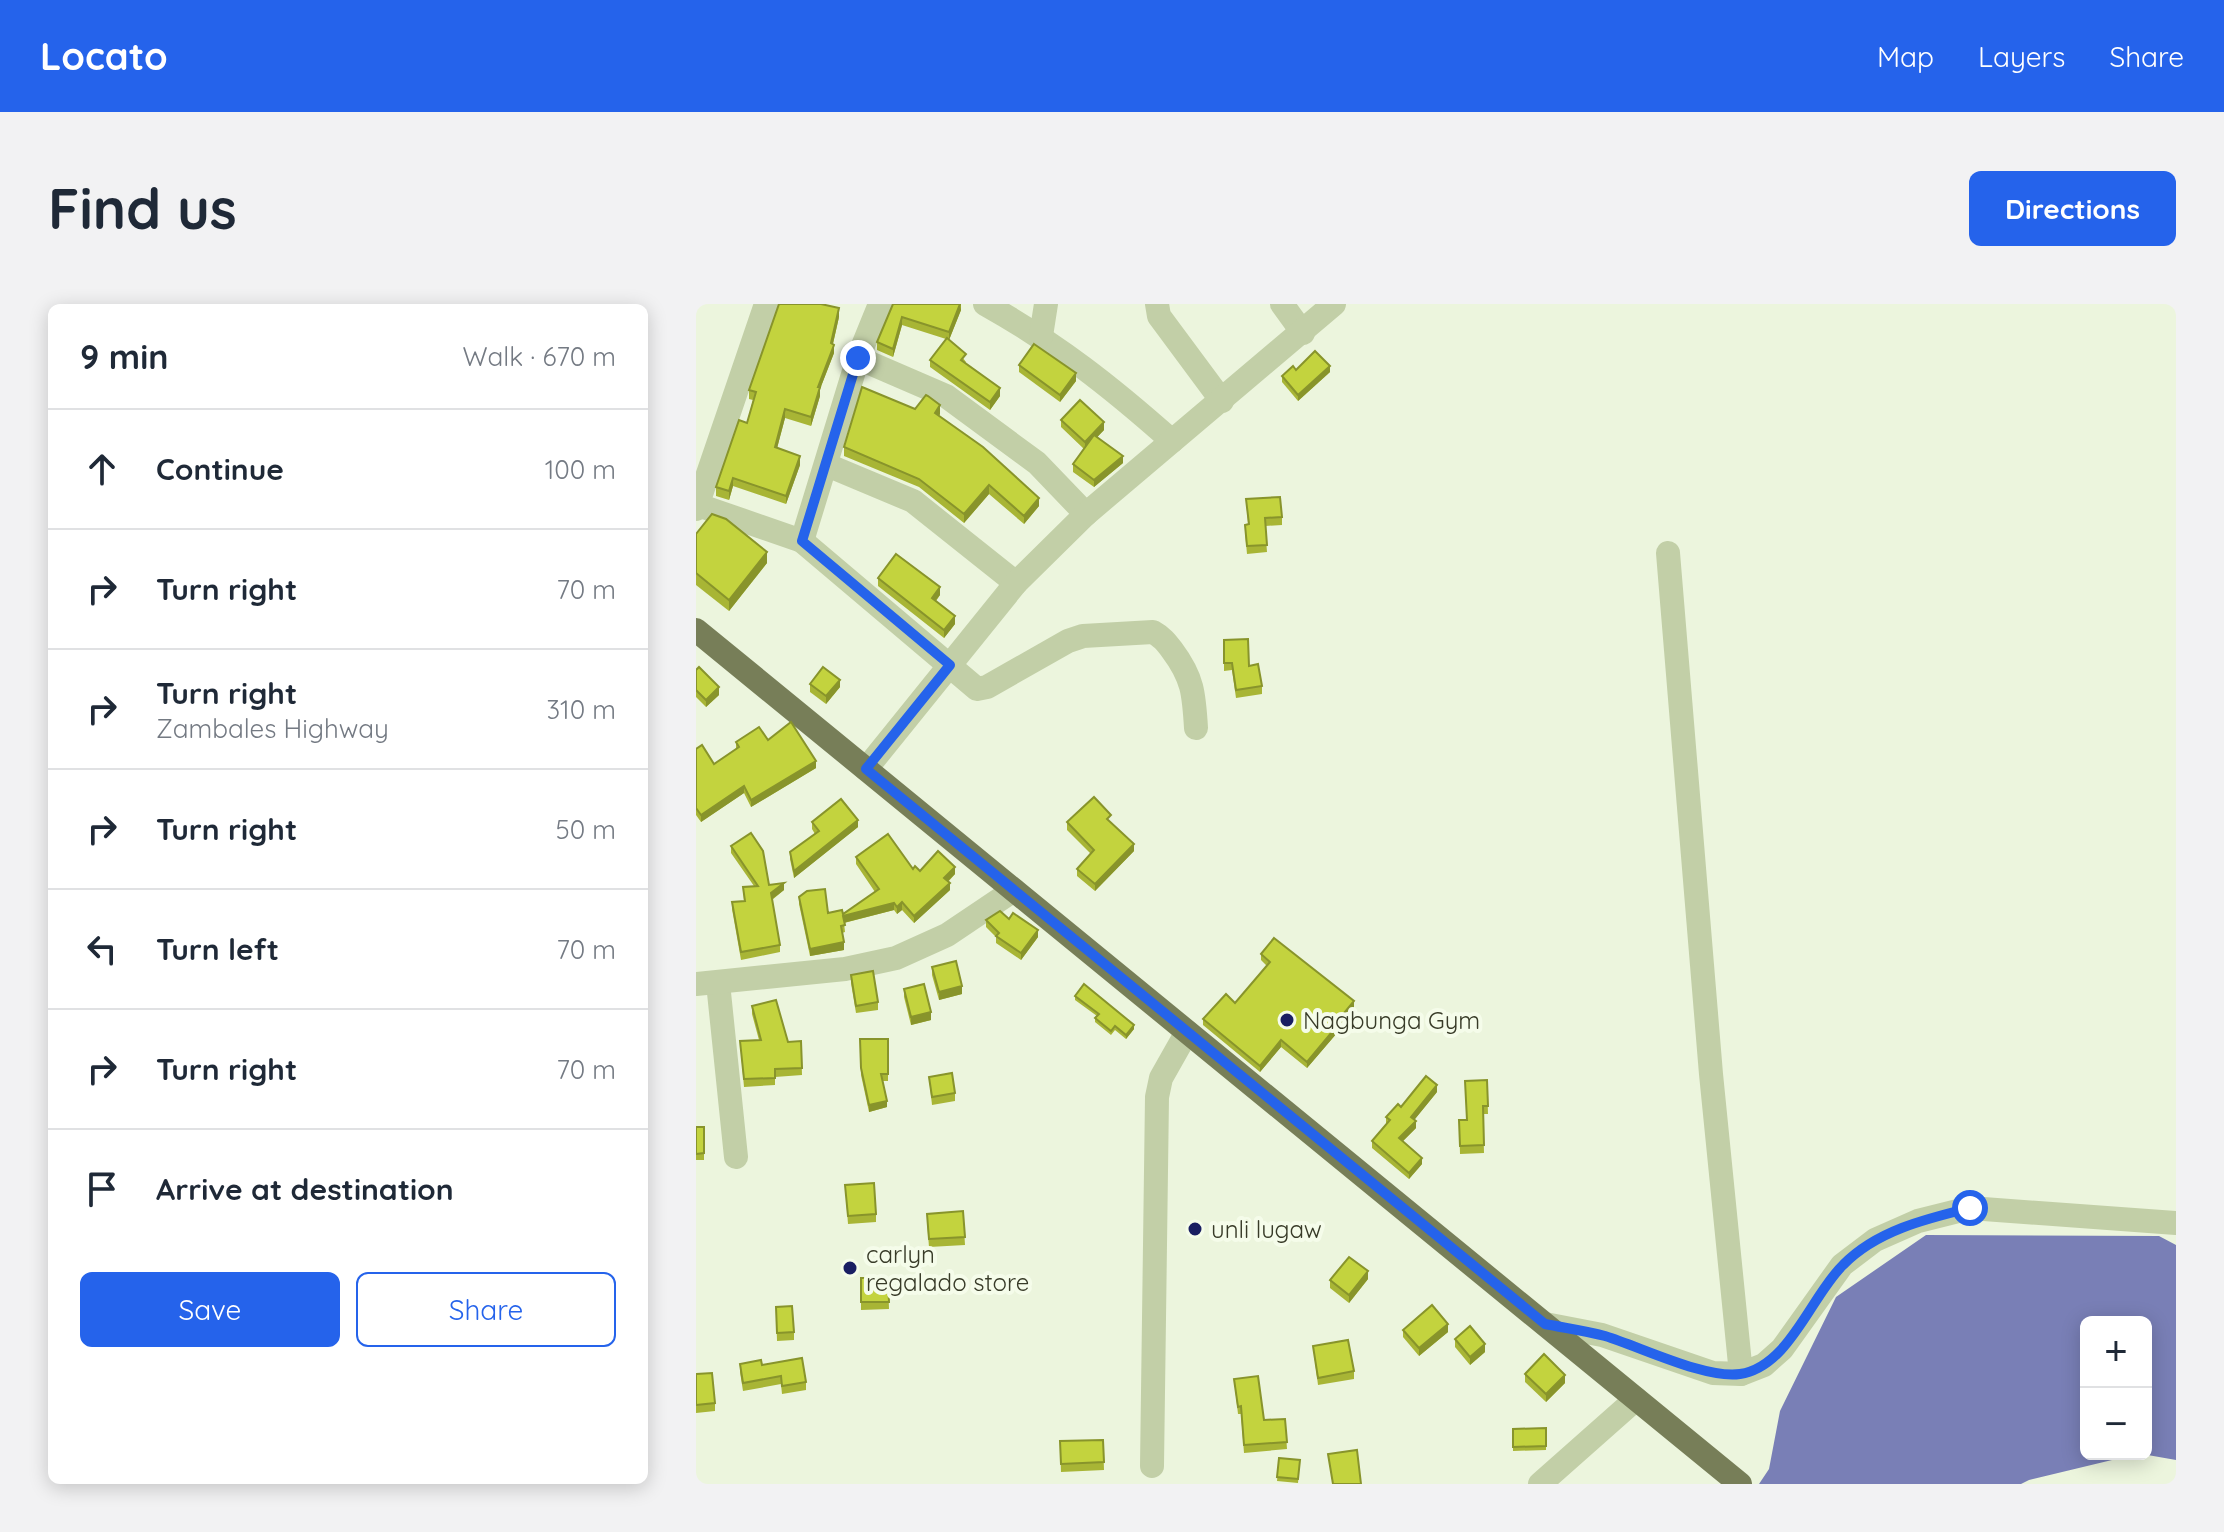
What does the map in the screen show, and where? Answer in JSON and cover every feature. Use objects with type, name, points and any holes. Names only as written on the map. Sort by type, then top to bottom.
[{"type":"main road","points":[[696,630],[1740,1484]]},
{"type":"street","points":[[766,304],[697,507],[802,541],[977,689],[1083,636],[1153,632],[1163,637],[1186,668],[1193,686],[1196,728]]},
{"type":"street","points":[[802,541],[858,358],[880,304]]},
{"type":"street","points":[[985,304],[1041,336],[1087,369],[1172,441]]},
{"type":"street","points":[[1041,336],[1046,304]]},
{"type":"street","points":[[1157,304],[1159,316],[1222,401]]},
{"type":"street","points":[[1282,304],[1303,333]]},
{"type":"street","points":[[866,769],[1016,583],[1086,514],[1334,304]]},
{"type":"street","points":[[858,358],[946,396],[1037,463],[1086,514]]},
{"type":"street","points":[[827,465],[913,501],[1016,583]]},
{"type":"street","points":[[1668,553],[1711,1074],[1741,1374]]},
{"type":"street","points":[[736,1157],[707,983],[845,969],[896,958],[947,935],[1014,890]]},
{"type":"street","points":[[1152,1466],[1157,1097],[1161,1078],[1187,1032]]},
{"type":"street","points":[[1545,1324],[1602,1335],[1713,1373],[1741,1374],[1764,1365],[1782,1349],[1842,1265],[1875,1240],[1918,1221],[1970,1208],[2176,1223]]},
{"type":"street","points":[[1540,1484],[1636,1399]]},
{"type":"water","points":[[1926,1235],[2159,1236],[2176,1245],[2176,1460],[2152,1456],[2152,1316],[2080,1316],[2080,1460],[2112,1460],[2021,1484],[1759,1484],[1769,1469],[1780,1411],[1836,1297]]},
{"type":"building","points":[[779,304],[821,304],[839,308],[831,343],[834,345],[818,387],[811,417],[785,409],[775,447],[800,456],[786,496],[733,478],[729,491],[716,487],[739,420],[747,423],[756,392],[749,390]]},
{"type":"building","points":[[893,304],[960,304],[949,332],[902,317],[893,349],[877,342]]},
{"type":"building","points":[[947,338],[966,354],[961,360],[1000,388],[990,402],[930,360]]},
{"type":"building","points":[[1034,344],[1076,373],[1060,395],[1019,365]]},
{"type":"building","points":[[1315,351],[1330,366],[1298,395],[1282,376],[1293,366],[1296,370]]},
{"type":"building","points":[[862,387],[915,409],[928,396],[940,405],[935,413],[983,447],[1039,498],[1024,516],[989,485],[964,514],[919,479],[844,447]]},
{"type":"building","points":[[1080,400],[1104,422],[1085,442],[1061,420]]},
{"type":"building","points":[[1094,435],[1123,456],[1094,480],[1073,464]]},
{"type":"building","points":[[1280,497],[1282,517],[1265,518],[1267,545],[1247,546],[1245,525],[1249,524],[1246,499]]},
{"type":"building","points":[[712,514],[726,519],[767,552],[729,600],[696,573],[696,534]]},
{"type":"building","points":[[896,554],[940,587],[932,598],[955,616],[944,630],[878,578]]},
{"type":"building","points":[[1248,639],[1249,666],[1258,664],[1262,686],[1236,690],[1232,663],[1224,663],[1224,640]]},
{"type":"building","points":[[699,667],[719,687],[706,700],[696,690],[696,670]]},
{"type":"building","points":[[823,667],[840,680],[826,696],[810,684]]},
{"type":"building","points":[[791,722],[816,761],[751,800],[744,786],[701,815],[696,808],[696,749],[702,745],[714,764],[739,747],[736,742],[759,727],[768,740]]},
{"type":"building","points":[[1094,797],[1111,815],[1107,819],[1134,844],[1095,884],[1077,869],[1094,850],[1067,822]]},
{"type":"building","points":[[841,799],[858,820],[794,871],[790,852],[819,831],[812,822]]},
{"type":"building","points":[[751,833],[763,851],[769,885],[784,883],[771,893],[780,945],[741,952],[732,902],[745,901],[743,887],[758,886],[731,846]]},
{"type":"building","points":[[888,834],[913,869],[915,866],[920,871],[938,851],[955,867],[944,878],[950,883],[914,916],[902,902],[897,907],[894,903],[843,916],[844,942],[810,949],[799,897],[807,891],[825,889],[828,913],[842,910],[843,914],[879,889],[856,857]]},
{"type":"building","points":[[1000,911],[1009,919],[1013,913],[1038,930],[1021,953],[996,936],[999,933],[986,920]]},
{"type":"building","points":[[1274,938],[1354,1001],[1307,1062],[1281,1040],[1260,1066],[1203,1019],[1226,994],[1235,1003],[1270,962],[1261,954]]},
{"type":"building","points":[[956,961],[962,986],[939,992],[932,967]]},
{"type":"building","points":[[873,971],[878,1002],[856,1006],[851,975]]},
{"type":"building","points":[[924,984],[931,1012],[911,1017],[904,989]]},
{"type":"building","points":[[1084,984],[1134,1025],[1126,1035],[1115,1026],[1111,1031],[1095,1018],[1099,1014],[1075,996]]},
{"type":"building","points":[[776,1000],[788,1042],[801,1041],[802,1068],[775,1069],[775,1078],[744,1079],[740,1041],[761,1040],[752,1006]]},
{"type":"building","points":[[860,1039],[888,1039],[888,1074],[881,1074],[887,1101],[869,1105],[861,1068]]},
{"type":"building","points":[[952,1073],[955,1093],[932,1097],[929,1077]]},
{"type":"building","points":[[1426,1076],[1437,1085],[1411,1117],[1416,1121],[1399,1138],[1422,1158],[1409,1173],[1372,1141],[1390,1120],[1386,1117],[1398,1104],[1401,1107]]},
{"type":"building","points":[[1487,1080],[1488,1106],[1483,1106],[1484,1145],[1460,1146],[1459,1120],[1467,1120],[1465,1081]]},
{"type":"building","points":[[696,1127],[704,1127],[704,1153],[696,1154]]},
{"type":"building","points":[[874,1183],[876,1214],[848,1216],[845,1185]]},
{"type":"building","points":[[963,1211],[965,1237],[929,1239],[927,1214]]},
{"type":"building","points":[[1349,1257],[1368,1271],[1349,1295],[1330,1280]]},
{"type":"building","points":[[861,1278],[888,1278],[889,1302],[861,1302]]},
{"type":"building","points":[[1432,1305],[1448,1324],[1419,1348],[1403,1330]]},
{"type":"building","points":[[792,1306],[794,1332],[777,1333],[776,1307]]},
{"type":"building","points":[[1470,1326],[1485,1344],[1470,1357],[1455,1339]]},
{"type":"building","points":[[1348,1340],[1354,1371],[1318,1378],[1313,1346]]},
{"type":"building","points":[[1544,1354],[1565,1375],[1546,1394],[1525,1374]]},
{"type":"building","points":[[802,1358],[806,1382],[782,1386],[781,1376],[743,1383],[740,1364],[761,1360],[762,1365]]},
{"type":"building","points":[[712,1373],[715,1403],[696,1405],[696,1374]]},
{"type":"building","points":[[1258,1376],[1264,1420],[1285,1419],[1287,1442],[1244,1445],[1241,1406],[1238,1407],[1234,1379]]},
{"type":"building","points":[[1546,1428],[1546,1446],[1513,1447],[1513,1429]]},
{"type":"building","points":[[1103,1440],[1104,1462],[1061,1464],[1060,1441]]},
{"type":"building","points":[[1357,1450],[1361,1484],[1333,1484],[1328,1454]]},
{"type":"building","points":[[1279,1458],[1300,1460],[1298,1479],[1277,1477]]},
{"type":"place","name":"Nagbunga Gym","points":[[1287,1020]]},
{"type":"place","name":"unli lugaw","points":[[1195,1229]]},
{"type":"place","name":"carlyn regalado store","points":[[850,1268]]},
{"type":"route","points":[[858,358],[802,541],[950,665],[866,769],[1545,1324],[1602,1335],[1713,1373],[1741,1374],[1764,1365],[1782,1349],[1842,1265],[1875,1240],[1918,1221],[1970,1208]]}]
